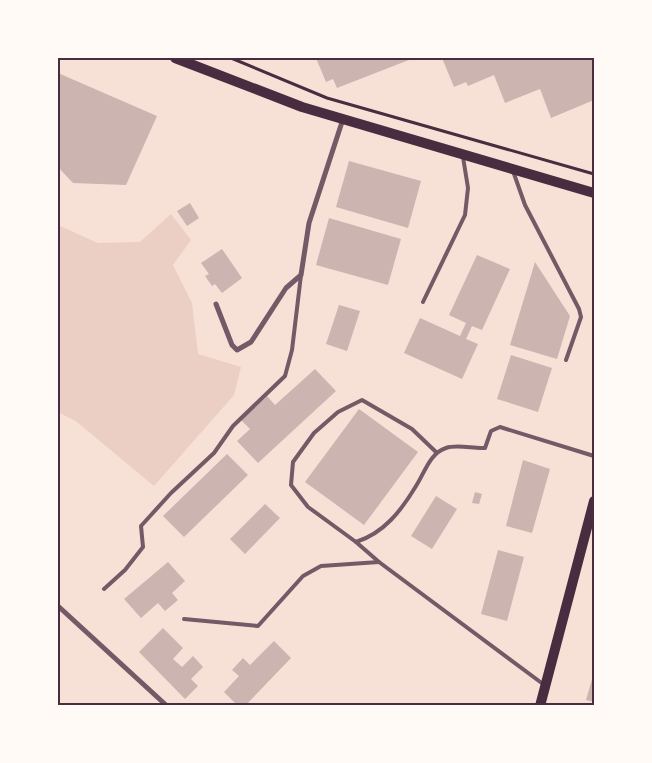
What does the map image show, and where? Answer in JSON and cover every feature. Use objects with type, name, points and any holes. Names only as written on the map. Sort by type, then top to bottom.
[{"type":"main road","points":[[175,58],[302,107],[594,194]]},
{"type":"main road","points":[[540,706],[594,509]]},
{"type":"street","points":[[216,304],[232,345],[237,350],[243,348],[251,342],[286,288],[301,275],[309,223],[343,119]]},
{"type":"street","points":[[58,606],[167,706]]},
{"type":"lane","points":[[423,302],[465,215],[468,188],[463,155]]},
{"type":"lane","points":[[513,169],[525,205],[579,309],[581,318],[566,360]]},
{"type":"lane","points":[[104,589],[125,570],[143,547],[141,526],[171,493],[214,453],[233,426],[285,376],[292,350],[301,275]]},
{"type":"lane","points":[[436,452],[412,429],[362,400],[338,412],[314,433],[293,462],[291,485],[308,508],[356,542],[379,562],[546,686]]},
{"type":"lane","points":[[356,542],[372,537],[388,525],[415,488],[436,452],[449,446],[485,448],[491,431],[500,427],[594,456]]},
{"type":"lane","points":[[184,618],[258,626],[303,576],[321,566],[379,562]]},
{"type":"path","points":[[230,58],[326,98],[594,174]]},
{"type":"shaded area","points":[[171,214],[191,240],[173,265],[192,303],[198,354],[241,367],[234,395],[154,486],[77,422],[58,412],[58,225],[98,243],[140,242]]},
{"type":"building","points":[[316,58],[414,58],[337,88],[333,79],[326,82]]},
{"type":"building","points":[[442,58],[594,58],[594,100],[551,118],[540,89],[505,103],[494,75],[468,86],[466,82],[454,87]]},
{"type":"building","points":[[58,73],[157,116],[126,185],[73,183],[58,167]]},
{"type":"building","points":[[349,161],[421,181],[408,228],[336,207]]},
{"type":"building","points":[[190,203],[199,218],[187,226],[177,211]]},
{"type":"building","points":[[329,218],[401,239],[388,285],[316,265]]},
{"type":"building","points":[[222,249],[242,278],[222,293],[215,284],[212,286],[205,276],[209,274],[201,263]]},
{"type":"building","points":[[477,255],[510,269],[482,330],[472,326],[466,339],[478,344],[462,379],[404,353],[420,318],[460,336],[466,323],[449,315]]},
{"type":"building","points":[[535,262],[570,316],[557,359],[510,345]]},
{"type":"building","points":[[339,305],[360,311],[347,351],[326,344]]},
{"type":"building","points":[[511,355],[552,368],[538,412],[497,399]]},
{"type":"building","points":[[315,369],[336,391],[258,463],[237,441],[250,429],[241,420],[267,396],[275,405]]},
{"type":"building","points":[[359,409],[418,452],[364,525],[305,482]]},
{"type":"building","points":[[227,454],[248,475],[184,537],[163,516]]},
{"type":"building","points":[[523,460],[550,469],[532,533],[506,526]]},
{"type":"building","points":[[475,492],[482,494],[479,504],[472,503]]},
{"type":"building","points":[[436,496],[457,509],[432,549],[411,536]]},
{"type":"building","points":[[265,504],[280,518],[245,554],[230,539]]},
{"type":"building","points":[[498,550],[524,557],[507,621],[481,614]]},
{"type":"building","points":[[168,562],[185,581],[172,593],[178,600],[165,611],[158,603],[141,618],[124,599]]},
{"type":"building","points":[[163,628],[183,648],[173,659],[182,667],[193,656],[203,667],[191,679],[198,686],[185,699],[139,652]]},
{"type":"building","points":[[274,641],[291,658],[245,706],[238,706],[224,692],[239,676],[232,670],[243,658],[250,665]]},
{"type":"building","points":[[594,672],[594,702],[586,700]]}]
